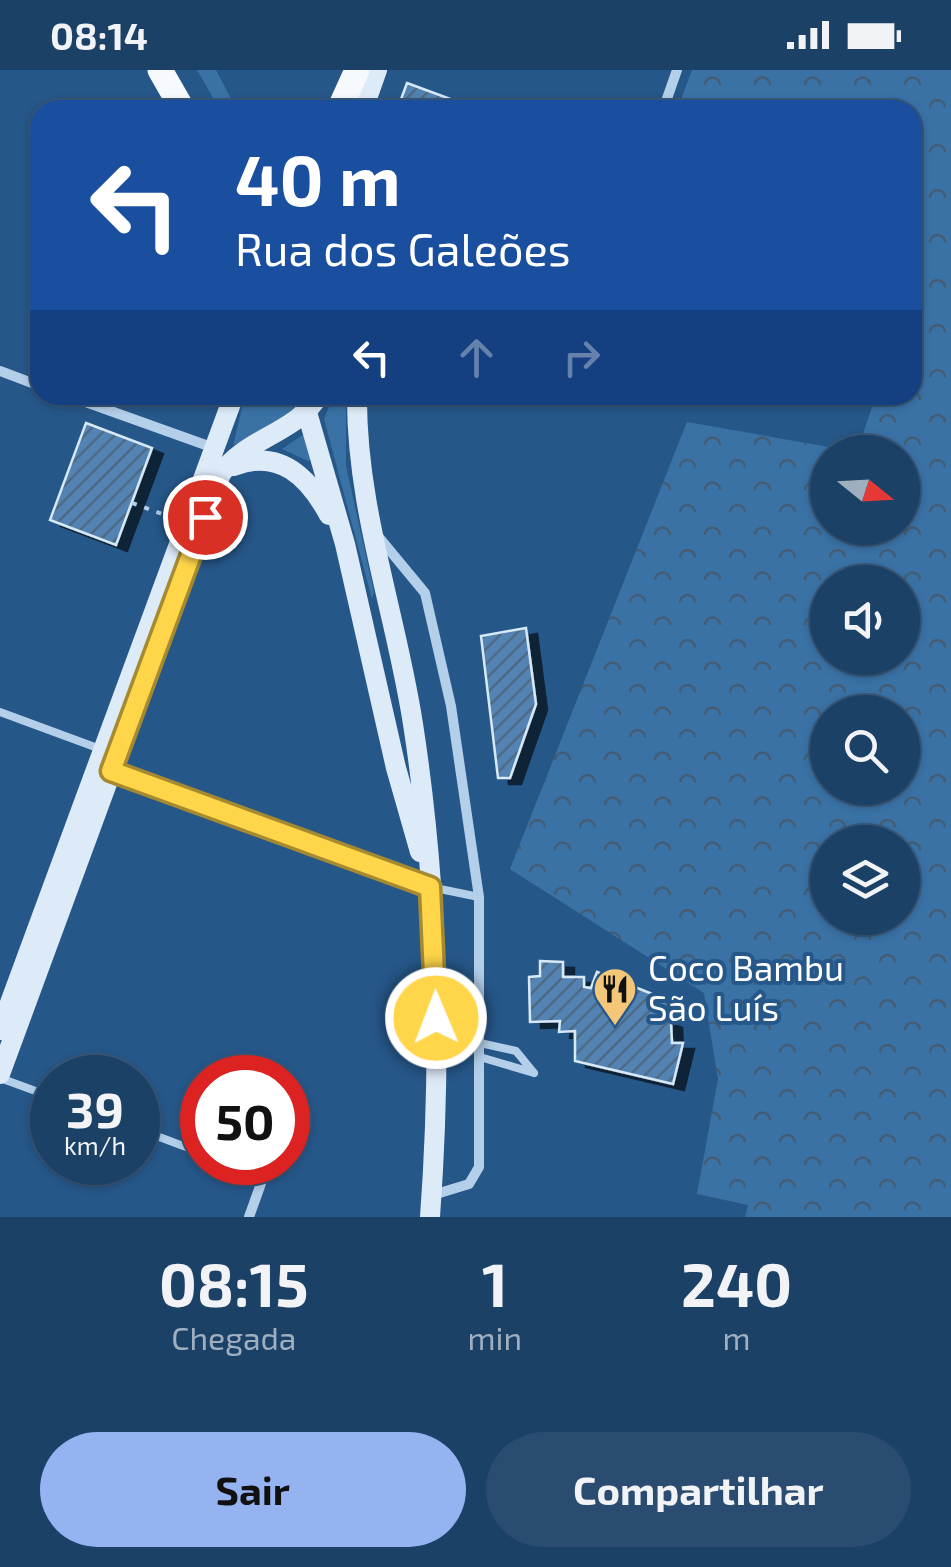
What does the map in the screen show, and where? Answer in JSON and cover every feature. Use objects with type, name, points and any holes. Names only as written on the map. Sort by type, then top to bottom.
[{"type":"main road","points":[[158,70],[167,100]]},
{"type":"main road","points":[[158,70],[177,100]]},
{"type":"main road","points":[[344,100],[357,70]]},
{"type":"main road","points":[[367,100],[378,70]]},
{"type":"main road","points":[[0,1074],[186,523],[230,405]]},
{"type":"main road","points":[[0,1030],[218,481],[236,458],[305,405]]},
{"type":"main road","points":[[311,405],[401,790],[430,887]]},
{"type":"main road","points":[[358,405],[357,458],[413,721],[430,887],[436,1018],[430,1217]]},
{"type":"main road","points":[[218,481],[230,468],[251,461],[298,471],[313,486],[345,544]]},
{"type":"street","points":[[666,100],[677,70]]},
{"type":"street","points":[[0,371],[30,382]]},
{"type":"street","points":[[94,405],[214,448]]},
{"type":"street","points":[[370,526],[425,593],[438,636],[479,897],[477,1174],[463,1187],[432,1195]]},
{"type":"street","points":[[104,762],[430,887]]},
{"type":"street","points":[[249,1217],[260,1185]]},
{"type":"lane","points":[[0,712],[104,762]]},
{"type":"lane","points":[[430,887],[479,897]]},
{"type":"lane","points":[[480,1043],[516,1050],[534,1073],[480,1056]]},
{"type":"lane","points":[[0,1074],[30,1087]]},
{"type":"path","points":[[132,502],[186,523]]},
{"type":"green space","points":[[197,70],[216,70],[232,100],[214,100]]},
{"type":"green space","points":[[692,70],[951,70],[951,1217],[745,1217],[748,1205],[697,1194],[718,1079],[704,993],[510,869],[687,422],[810,444],[810,545],[920,545],[920,435],[863,435],[873,405],[922,405],[922,100],[681,100]]},
{"type":"green space","points":[[243,405],[294,405],[295,410],[233,446]]},
{"type":"green space","points":[[330,405],[346,405],[346,466],[374,592],[372,599],[324,419]]},
{"type":"green space","points":[[304,434],[311,460],[308,461],[282,449]]},
{"type":"building","points":[[407,83],[453,100],[401,100]]},
{"type":"building","points":[[86,423],[152,448],[116,545],[50,520]]},
{"type":"building","points":[[526,628],[536,704],[510,778],[498,778],[481,636]]},
{"type":"building","name":"Coco Bambu São Luís","points":[[540,961],[563,962],[563,977],[584,977],[584,987],[591,988],[597,972],[670,1001],[663,1019],[671,1022],[672,1043],[683,1043],[673,1084],[575,1061],[575,1031],[559,1032],[560,1021],[530,1022],[529,977],[540,976]]},
{"type":"place","name":"Coco Bambu São Luís","points":[[615,1027]]},
{"type":"route","points":[[205,517],[111,771],[430,887],[436,1018]]}]
